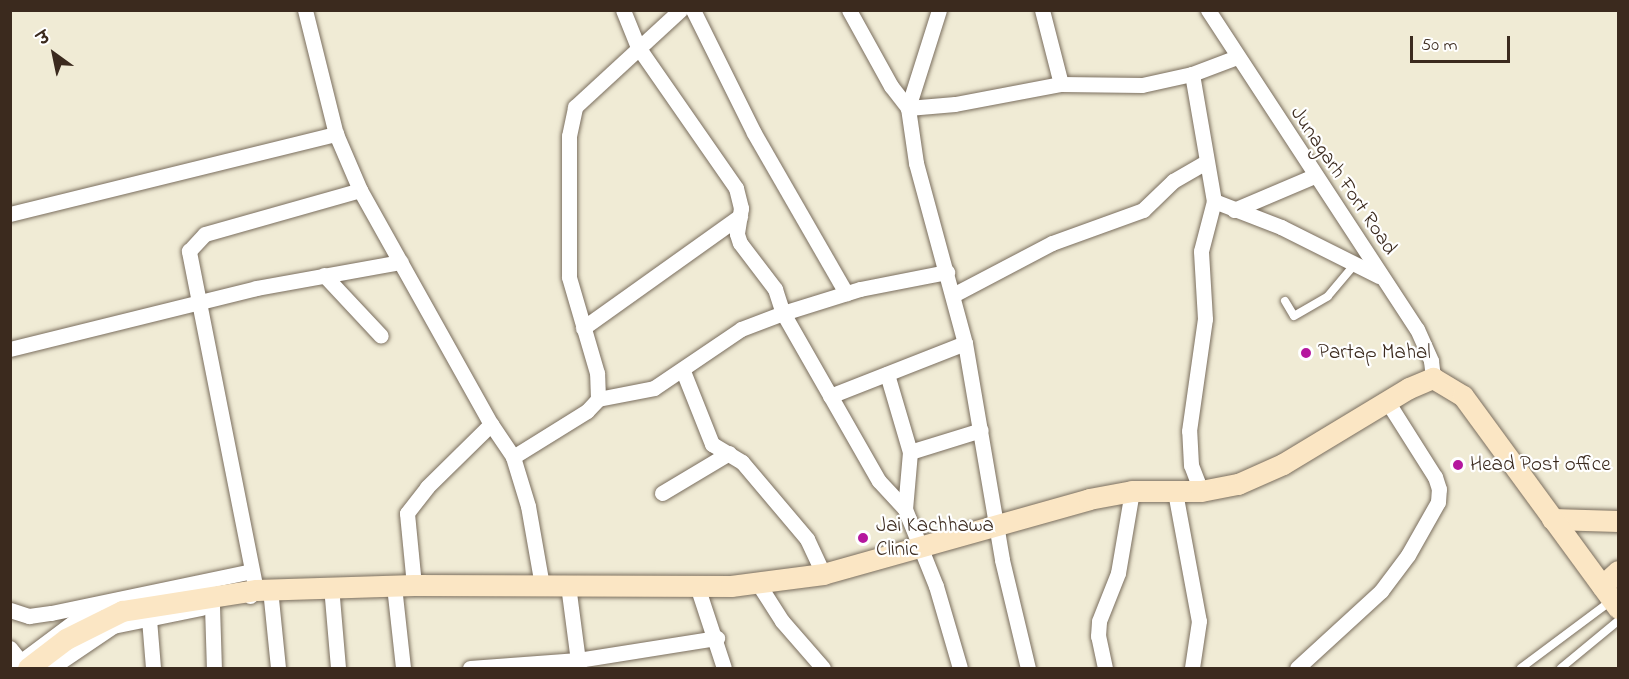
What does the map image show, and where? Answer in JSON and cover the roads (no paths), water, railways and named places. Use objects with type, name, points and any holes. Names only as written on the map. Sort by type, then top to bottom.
[{"type":"street","points":[[305,10],[336,134],[360,190],[491,424],[513,457],[528,506],[542,585]]},
{"type":"street","points":[[623,10],[638,47],[736,188],[740,216],[736,234],[775,289],[783,313],[879,481],[905,509],[922,549],[960,669]]},
{"type":"street","points":[[598,399],[597,373],[569,277],[570,123],[575,107],[586,94],[681,10]]},
{"type":"street","points":[[693,10],[754,133],[846,293]]},
{"type":"street","points":[[849,10],[891,86],[909,108]]},
{"type":"street","points":[[939,10],[909,108],[916,163],[965,343],[996,528],[1028,669]]},
{"type":"street","points":[[1042,10],[1061,84]]},
{"type":"street","name":"Junagarh Fort Road","points":[[1208,10],[1423,342],[1433,378]]},
{"type":"street","points":[[909,108],[955,104],[1061,84],[1142,85],[1192,74],[1237,57]]},
{"type":"street","points":[[1192,74],[1214,201],[1201,251],[1205,319],[1189,431],[1191,465],[1201,491]]},
{"type":"street","points":[[10,214],[336,134]]},
{"type":"street","points":[[953,295],[1052,243],[1143,210],[1173,181],[1206,162]]},
{"type":"street","points":[[1234,210],[1314,176]]},
{"type":"street","points":[[278,669],[197,301],[189,251],[197,238],[360,190]]},
{"type":"street","points":[[1214,201],[1281,227],[1382,277]]},
{"type":"street","points":[[583,328],[740,216]]},
{"type":"street","points":[[10,349],[197,301],[401,262]]},
{"type":"street","points":[[513,457],[587,411],[598,399],[654,388],[683,371],[741,329],[846,293],[947,272]]},
{"type":"street","points":[[324,276],[381,336]]},
{"type":"street","points":[[830,396],[965,343]]},
{"type":"street","points":[[683,371],[712,444],[742,462],[807,539],[823,574]]},
{"type":"street","points":[[887,374],[910,452],[905,509]]},
{"type":"street","points":[[10,610],[29,616],[99,602],[260,583],[331,586],[759,585],[823,574],[922,549],[1089,499],[1132,491],[1201,491],[1238,484],[1283,464],[1387,401],[1433,378],[1463,396],[1611,598]]},
{"type":"street","points":[[1298,669],[1365,608],[1395,574],[1438,502],[1440,489],[1435,477],[1387,401]]},
{"type":"street","points":[[403,669],[407,513],[427,487],[491,424]]},
{"type":"street","points":[[910,452],[981,430]]},
{"type":"street","points":[[662,493],[729,453]]},
{"type":"street","points":[[1105,669],[1098,636],[1099,621],[1118,573],[1132,491]]},
{"type":"street","points":[[1175,492],[1199,621],[1192,669]]},
{"type":"street","points":[[1552,519],[1618,521]]},
{"type":"street","points":[[1611,598],[1618,571]]},
{"type":"street","points":[[20,666],[66,639],[122,611],[235,593],[260,583]]},
{"type":"street","points":[[51,669],[113,626],[246,600],[260,583]]},
{"type":"street","points":[[568,585],[578,664]]},
{"type":"street","points":[[759,585],[782,621],[823,669]]},
{"type":"street","points":[[331,586],[338,669]]},
{"type":"street","points":[[697,586],[726,668]]},
{"type":"street","points":[[20,666],[99,602]]},
{"type":"street","points":[[212,606],[214,669]]},
{"type":"street","points":[[149,619],[153,669]]},
{"type":"street","points":[[470,669],[578,664],[717,638]]},
{"type":"street","points":[[10,648],[20,666]]},
{"type":"lane","points":[[1285,301],[1294,316],[1328,296],[1354,264]]},
{"type":"lane","points":[[1521,669],[1611,598]]},
{"type":"lane","points":[[1561,669],[1618,621]]},
{"type":"place","name":"Partap Mahal","points":[[1306,353]]},
{"type":"place","name":"Head Post office","points":[[1458,465]]},
{"type":"place","name":"Jai Kachhawa Clinic","points":[[863,538]]}]
